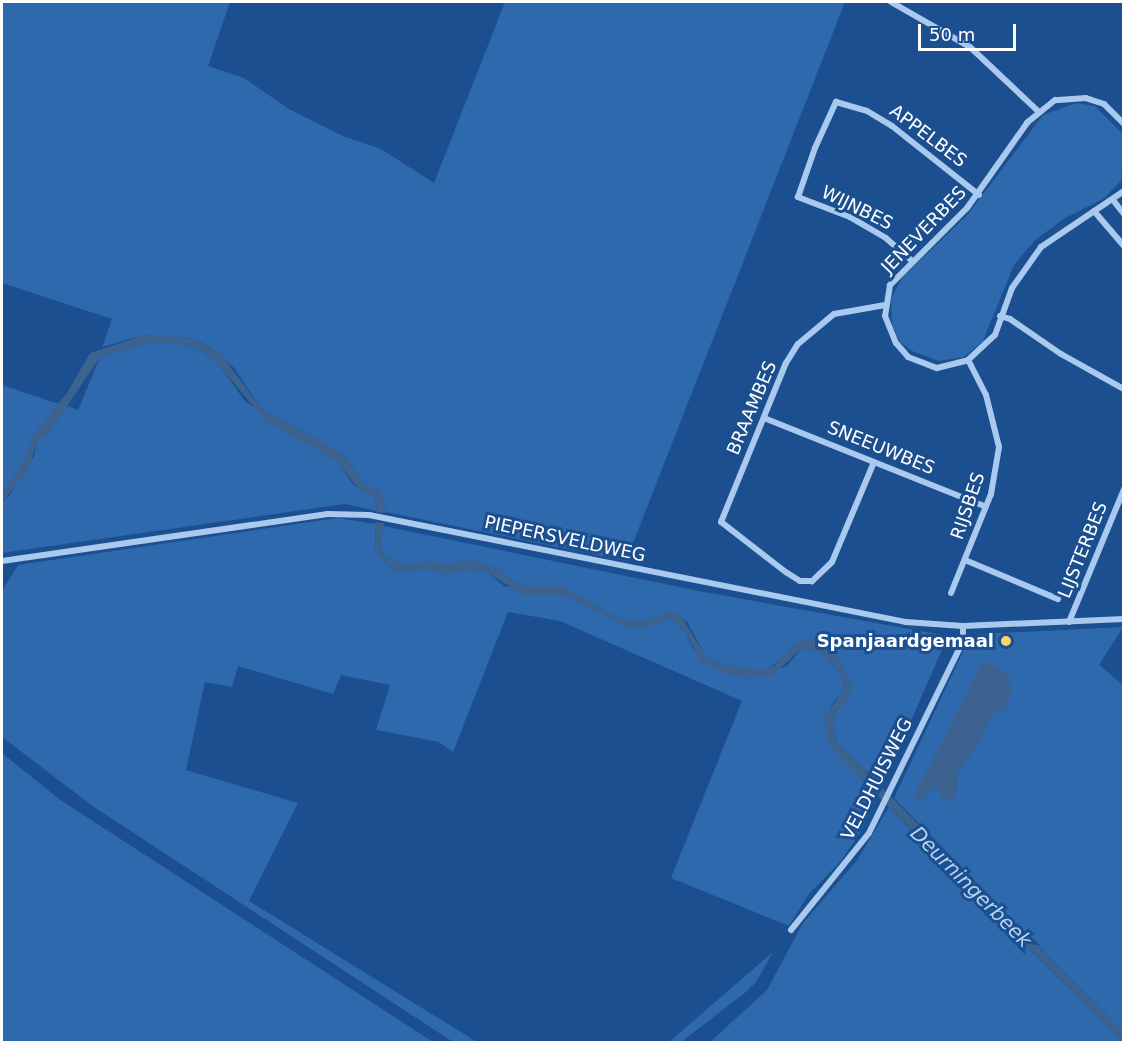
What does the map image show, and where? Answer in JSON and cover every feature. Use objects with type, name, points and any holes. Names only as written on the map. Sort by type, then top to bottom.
[{"type":"street","points":[[891,2],[970,47],[1039,112]]},
{"type":"street","name":"JENEVERBES","points":[[885,305],[890,285],[912,260],[979,195],[1027,123],[1039,112],[1055,100],[1086,98],[1104,104],[1124,124]]},
{"type":"street","name":"APPELBES","points":[[814,148],[836,102],[867,111],[921,147],[979,195]]},
{"type":"street","name":"WIJNBES","points":[[814,148],[798,197],[868,228],[903,250],[912,260]]},
{"type":"street","points":[[885,305],[888,329],[908,357],[938,368],[968,360],[995,335],[1012,288],[1041,247],[1124,191]]},
{"type":"street","points":[[1113,200],[1124,214]]},
{"type":"street","points":[[1094,211],[1124,246]]},
{"type":"street","name":"BRAAMBES","points":[[874,462],[832,562],[812,581],[800,581],[721,522],[786,363],[816,325],[834,314],[885,305]]},
{"type":"street","points":[[1000,316],[1010,319],[1061,354],[1124,389]]},
{"type":"street","name":"RIJSBES","points":[[951,593],[986,507],[999,447],[986,395],[968,360]]},
{"type":"street","name":"SNEEUWBES","points":[[764,418],[986,507]]},
{"type":"street","name":"LIJSTERBES","points":[[1069,622],[1124,489]]},
{"type":"street","name":"PIEPERSVELDWEG","points":[[2,561],[328,514],[369,514],[906,622],[963,626],[1124,619]]},
{"type":"street","name":"RIJSBES","points":[[965,560],[1058,598]]},
{"type":"street","name":"VELDHUISWEG","points":[[791,930],[861,847],[882,810],[963,640],[963,626]]},
{"type":"shaded area","points":[[2,2],[230,2],[208,66],[244,78],[289,109],[343,136],[381,149],[434,183],[505,2],[845,2],[626,561],[386,512],[378,491],[365,485],[346,456],[261,408],[234,368],[210,347],[194,339],[145,335],[102,347],[112,319],[2,283]]},
{"type":"shaded area","points":[[1076,103],[1095,106],[1123,134],[1121,181],[1103,199],[1065,218],[1034,241],[1014,265],[983,341],[964,357],[939,361],[912,351],[900,342],[892,325],[891,299],[902,278],[968,214],[1043,115]]},
{"type":"shaded area","points":[[145,344],[181,344],[202,351],[221,368],[245,401],[339,463],[353,485],[375,498],[377,511],[345,504],[2,553],[2,502],[11,493],[34,456],[37,442],[68,406],[78,410],[100,357]]},
{"type":"shaded area","points":[[2,385],[59,404],[33,435],[24,463],[2,493]]},
{"type":"shaded area","points":[[338,518],[375,524],[376,553],[396,572],[428,569],[445,574],[469,569],[487,572],[504,586],[565,595],[629,628],[671,619],[685,631],[693,649],[726,674],[754,678],[787,666],[801,649],[820,651],[839,672],[845,687],[831,706],[828,743],[878,796],[860,833],[841,861],[808,895],[789,926],[671,878],[742,701],[560,621],[508,612],[453,752],[439,742],[376,730],[390,685],[341,675],[333,694],[238,666],[232,687],[205,682],[186,770],[298,803],[249,901],[477,1042],[453,1042],[94,807],[2,737],[2,591],[18,565]]},
{"type":"shaded area","points":[[383,526],[699,591],[948,636],[882,787],[836,741],[833,715],[846,702],[852,687],[841,662],[827,646],[808,639],[765,671],[721,665],[704,654],[687,621],[670,612],[642,622],[618,618],[562,586],[521,586],[497,569],[470,560],[445,565],[431,562],[400,565],[384,555],[380,544]]},
{"type":"shaded area","points":[[1123,627],[1099,665],[1123,685],[1123,1032],[894,798],[968,641],[979,634]],"holes":[[[1008,675],[980,741],[958,770],[956,793],[939,787],[929,791]]]},
{"type":"shaded area","points":[[2,753],[59,799],[433,1042],[2,1042]]},
{"type":"shaded area","points":[[889,807],[1123,1042],[710,1042],[767,990],[803,923],[858,859]]},
{"type":"shaded area","points":[[773,952],[756,982],[746,992],[681,1042],[669,1042]]},
{"type":"water","points":[[145,335],[194,339],[220,353],[261,408],[346,456],[365,485],[383,494],[386,513],[377,512],[375,498],[358,489],[339,463],[266,421],[221,368],[202,351],[181,344],[145,344],[100,357],[51,430],[37,442],[28,471],[2,502],[2,493],[23,463],[33,435],[67,393],[90,353]]},
{"type":"water","name":"Deurningerbeek","points":[[375,522],[384,523],[380,544],[384,555],[400,565],[431,562],[445,565],[470,560],[497,569],[521,586],[562,586],[618,618],[642,622],[670,612],[680,614],[704,654],[721,665],[764,670],[775,665],[795,643],[808,639],[827,646],[841,662],[852,687],[846,703],[833,715],[836,741],[1123,1032],[1123,1042],[837,755],[828,743],[824,718],[845,687],[839,672],[820,651],[801,649],[773,675],[754,678],[726,674],[700,661],[685,631],[671,619],[641,629],[629,628],[565,595],[523,595],[487,572],[469,569],[445,574],[428,569],[396,572],[376,553]]},
{"type":"water","points":[[989,662],[1008,675],[1012,691],[1005,709],[991,715],[980,741],[958,770],[956,793],[950,802],[940,797],[939,787],[929,791],[922,803],[913,798],[980,666]]},
{"type":"place","name":"Spanjaardgemaal","points":[[1006,641]]}]
